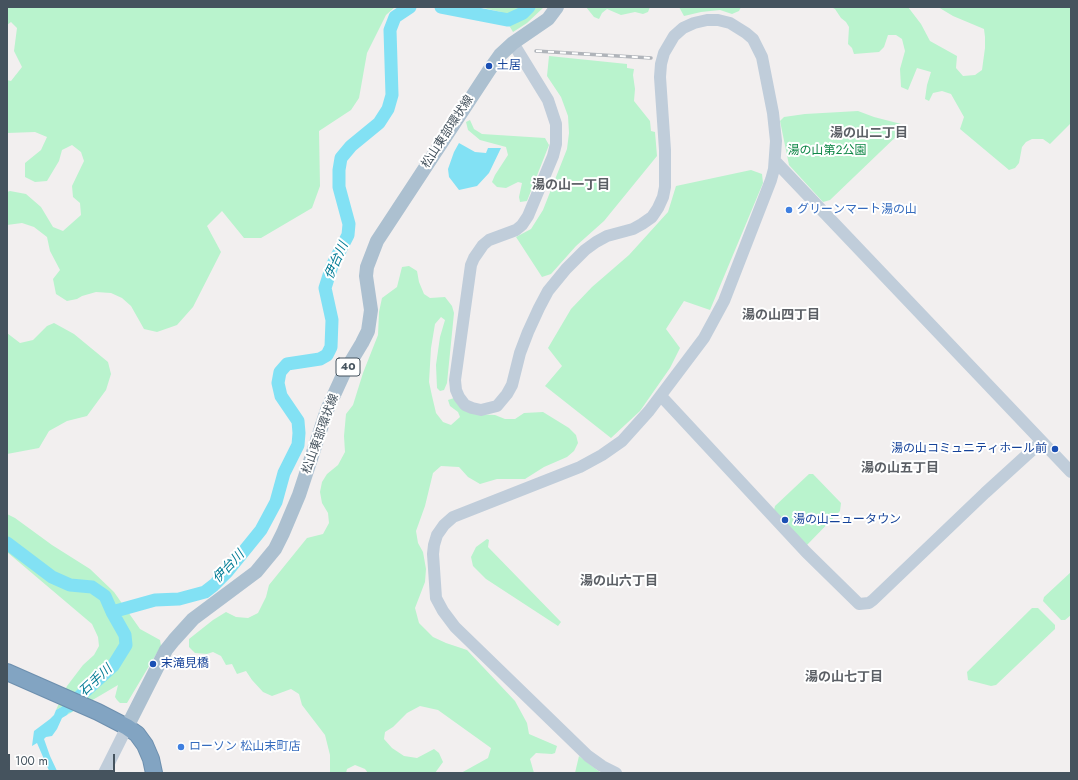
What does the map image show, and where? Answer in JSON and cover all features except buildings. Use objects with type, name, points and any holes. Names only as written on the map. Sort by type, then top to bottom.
[{"type":"highway","points":[[7,672],[98,712],[127,727],[137,734],[145,745],[151,759],[154,773]]},
{"type":"main road","name":"松山東部環状線","points":[[127,727],[166,650],[174,640],[193,619],[256,572],[274,549],[283,533],[299,495],[327,410],[344,373],[368,331],[371,310],[366,276],[367,267],[377,241],[500,55],[548,19],[557,7]]},
{"type":"street","points":[[514,43],[548,100],[556,124],[556,144],[554,156],[528,216],[522,225],[516,230],[489,240],[483,245],[471,265],[455,380],[456,390],[459,397],[465,404],[472,408],[481,410],[497,406],[508,394],[512,385],[520,353],[539,308],[548,291],[566,269],[585,250],[596,242],[607,236],[633,229],[652,217],[658,208],[663,197],[665,186],[665,143],[660,77],[661,64],[668,44],[683,28],[694,23],[707,20],[718,20],[730,23],[740,28],[753,39],[762,57],[766,72],[776,141],[775,161],[771,180],[718,314],[704,338],[649,412],[622,441],[602,455],[580,467],[453,517],[444,525],[437,535],[434,545],[433,561],[436,598],[443,611],[455,627],[588,756],[602,766],[616,773]]},
{"type":"street","points":[[775,161],[1071,472]]},
{"type":"street","points":[[661,396],[806,552],[859,604],[869,603],[874,600],[985,493],[1041,442]]},
{"type":"street","points":[[104,773],[127,727]]},
{"type":"green space","points":[[7,7],[395,7],[386,15],[367,53],[359,98],[351,110],[319,131],[320,186],[312,208],[261,238],[244,238],[222,211],[207,226],[221,252],[193,307],[177,325],[157,332],[144,329],[131,306],[122,298],[111,293],[96,292],[67,301],[56,294],[53,279],[60,270],[50,251],[47,237],[34,227],[22,223],[7,225],[7,192],[10,191],[26,194],[41,207],[53,227],[63,231],[81,215],[80,203],[73,197],[72,186],[84,161],[81,152],[72,145],[62,150],[59,161],[47,181],[35,182],[25,177],[25,163],[41,150],[47,137],[35,132],[7,133],[7,80],[11,81],[22,67],[14,51],[17,28],[11,22],[7,25]]},
{"type":"green space","points":[[479,7],[544,7],[527,23],[513,32],[501,12]]},
{"type":"green space","points":[[586,7],[650,7],[648,12],[643,14],[635,12],[621,15],[607,9],[602,13],[599,19],[594,17]]},
{"type":"green space","points":[[679,7],[741,7],[739,11],[732,14],[720,10],[684,16]]},
{"type":"green space","points":[[831,7],[908,7],[921,24],[930,41],[957,56],[956,68],[963,76],[975,75],[982,70],[985,48],[984,29],[953,16],[938,7],[1071,7],[1071,123],[1050,144],[1043,139],[1032,139],[1026,142],[1022,147],[1019,163],[1015,168],[1009,170],[960,129],[964,117],[951,94],[942,91],[933,93],[929,101],[925,99],[931,72],[917,68],[908,90],[901,87],[900,69],[905,51],[902,39],[896,35],[888,35],[884,47],[879,52],[854,54],[852,48],[848,44],[849,27],[835,9]]},
{"type":"green space","points":[[549,56],[627,64],[627,68],[634,69],[634,101],[650,121],[651,131],[655,132],[657,156],[604,221],[576,246],[551,274],[542,277],[516,237],[531,229],[543,210],[567,149],[569,133],[568,116],[561,97],[547,76]]},
{"type":"green space","name":"湯の山第２公園","points":[[858,111],[905,125],[904,129],[830,200],[823,202],[789,165],[780,121],[784,117],[805,114]]},
{"type":"green space","points":[[470,120],[474,129],[482,134],[545,138],[549,145],[527,201],[520,202],[519,197],[522,183],[518,182],[506,188],[497,187],[492,182],[508,155],[506,147],[480,140],[468,130],[466,122]]},
{"type":"green space","points":[[751,170],[762,174],[763,183],[710,310],[684,301],[666,329],[680,348],[670,368],[640,411],[611,438],[545,386],[562,366],[548,348],[571,309],[592,287],[629,255],[668,212],[676,186]]},
{"type":"green space","points":[[409,266],[417,271],[419,282],[424,294],[430,298],[445,297],[452,306],[454,313],[447,383],[444,390],[440,391],[437,388],[436,365],[440,337],[445,320],[441,317],[435,324],[431,348],[429,382],[436,413],[443,422],[451,425],[460,417],[458,412],[450,406],[448,400],[454,398],[473,414],[495,415],[505,419],[515,419],[524,413],[543,412],[569,428],[576,435],[578,443],[574,451],[567,457],[544,467],[525,479],[497,479],[480,484],[468,477],[459,467],[441,466],[433,473],[425,506],[416,531],[418,543],[423,552],[426,569],[425,582],[415,608],[419,623],[433,637],[467,650],[515,701],[527,723],[529,734],[557,746],[555,753],[536,753],[530,759],[534,773],[461,773],[488,758],[491,748],[438,710],[420,706],[407,713],[393,727],[385,732],[384,739],[392,748],[404,756],[417,758],[434,749],[439,753],[443,762],[435,773],[368,773],[365,769],[355,765],[347,769],[346,773],[330,773],[330,755],[325,735],[302,705],[299,694],[291,689],[272,696],[263,692],[246,671],[237,674],[232,664],[226,665],[221,656],[213,652],[207,654],[195,653],[189,647],[189,639],[213,620],[226,612],[236,617],[248,618],[258,613],[266,597],[269,585],[307,538],[323,534],[329,523],[328,513],[322,503],[320,492],[322,482],[327,474],[338,465],[345,452],[344,436],[346,414],[353,405],[363,373],[378,335],[379,312],[382,298],[397,287],[402,267]]},
{"type":"green space","points":[[54,323],[74,334],[108,362],[111,374],[106,390],[87,416],[67,421],[49,431],[39,448],[7,454],[7,333],[20,343],[33,340],[47,326]]},
{"type":"green space","points":[[809,474],[813,474],[841,503],[840,511],[806,546],[774,510],[775,506]]},
{"type":"green space","points":[[7,514],[90,569],[114,592],[140,629],[160,640],[161,646],[127,703],[120,703],[115,697],[118,685],[67,715],[81,696],[56,710],[67,686],[83,665],[94,655],[99,646],[98,637],[92,624],[7,552]]},
{"type":"green space","points":[[487,539],[489,540],[488,547],[561,622],[558,626],[486,579],[473,566],[471,557],[476,547]]},
{"type":"green space","points":[[1071,572],[1071,615],[1065,620],[1061,620],[1043,601],[1044,597]]},
{"type":"green space","points":[[1032,608],[1038,608],[1055,625],[1055,629],[996,685],[991,686],[968,680],[967,672]]},
{"type":"green space","points":[[579,756],[601,773],[575,773]]},
{"type":"water","points":[[459,143],[475,152],[486,153],[488,148],[501,148],[489,173],[477,186],[459,190],[449,177],[448,169]]},
{"type":"water","points":[[82,695],[67,715],[62,718],[52,736],[44,739],[58,773],[50,773],[37,743],[32,746],[34,731],[50,719],[56,710]]},
{"type":"waterway","name":"伊台川","points":[[112,612],[155,600],[179,599],[205,592],[227,572],[261,530],[276,502],[284,473],[298,445],[299,433],[298,421],[281,396],[278,383],[280,372],[287,364],[320,359],[327,355],[331,347],[332,320],[325,288],[332,266],[348,235],[349,224],[339,187],[341,158],[351,146],[379,123],[388,109],[392,95],[390,30],[395,17],[410,7]]},
{"type":"waterway","name":"伊台川","points":[[441,7],[508,20],[523,13],[529,7]]},
{"type":"waterway","name":"石手川","points":[[7,543],[52,577],[70,585],[92,587],[105,596],[125,635],[126,645],[113,666],[69,706]]},
{"type":"railway","points":[[536,51],[651,58]]},
{"type":"place","name":"土居","points":[[489,66]]},
{"type":"place","name":"グリーンマート湯の山","points":[[789,210]]},
{"type":"place","name":"湯の山コミュニティホール前","points":[[1055,449]]},
{"type":"place","name":"湯の山ニュータウン","points":[[785,520]]},
{"type":"place","name":"末滝見橋","points":[[153,664]]},
{"type":"place","name":"ローソン 松山末町店","points":[[181,747]]},
{"type":"district","name":"湯の山二丁目","points":[[869,134]]},
{"type":"district","name":"湯の山一丁目","points":[[571,186]]},
{"type":"district","name":"湯の山四丁目","points":[[781,316]]},
{"type":"district","name":"湯の山五丁目","points":[[900,469]]},
{"type":"district","name":"湯の山六丁目","points":[[619,582]]},
{"type":"district","name":"湯の山七丁目","points":[[844,678]]}]
